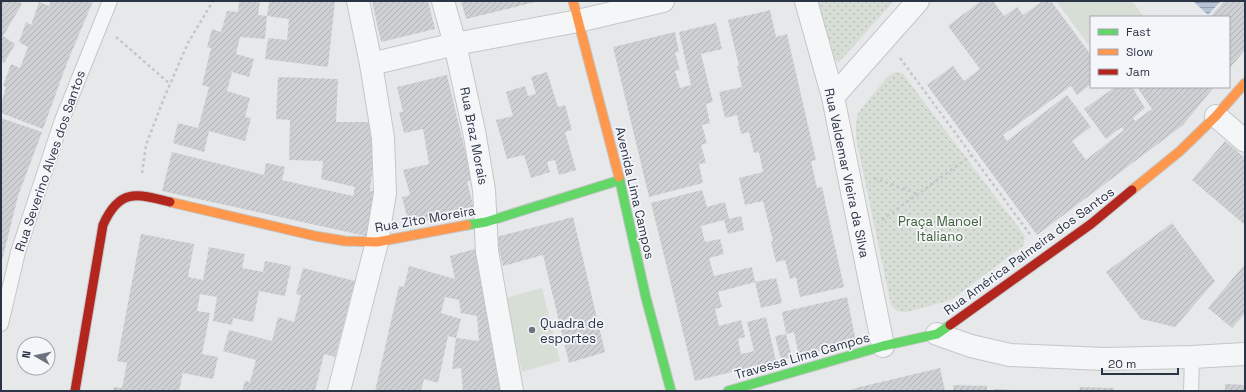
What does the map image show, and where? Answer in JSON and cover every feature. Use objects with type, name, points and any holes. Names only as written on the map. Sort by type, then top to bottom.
[{"type":"street","points":[[339,391],[377,242],[385,193],[383,138],[371,64],[358,1]]},
{"type":"street","name":"Rua Braz Morais","points":[[443,1],[456,44],[475,138],[484,190],[487,251],[512,391]]},
{"type":"street","points":[[371,64],[456,44],[576,11],[663,1]]},
{"type":"street","name":"Rua Valdemar Vieira da Silva","points":[[806,1],[833,97],[883,346]]},
{"type":"street","points":[[833,97],[918,1]]},
{"type":"street","name":"Avenida Lima Campos","points":[[576,11],[620,180],[646,298],[671,391]]},
{"type":"street","name":"Rua América Palmeira dos Santos","points":[[883,346],[937,334],[1092,224],[1180,151],[1216,116],[1245,83]]},
{"type":"street","points":[[1216,116],[1245,141]]},
{"type":"street","name":"Rua Zito Moreira","points":[[138,196],[160,199],[345,242],[377,242],[486,222],[620,180]]},
{"type":"street","points":[[75,391],[103,225],[109,211],[115,203],[125,197],[138,196]]},
{"type":"street","points":[[937,334],[971,346],[1010,355],[1104,359],[1245,354]]},
{"type":"street","name":"Travessa Lima Campos","points":[[728,391],[883,346]]},
{"type":"lane","name":"Rua Severino Alves dos Santos","points":[[1,324],[18,252],[62,120],[110,1]]},
{"type":"lane","points":[[1191,391],[1192,357]]},
{"type":"path","points":[[138,196],[146,144],[188,44],[213,1]]},
{"type":"path","points":[[100,25],[139,56],[170,84]]},
{"type":"path","points":[[885,37],[1046,257]]},
{"type":"path","points":[[861,235],[972,155]]},
{"type":"path","points":[[847,169],[919,194]]},
{"type":"green space","points":[[816,1],[894,1],[839,62],[830,58]]},
{"type":"green space","points":[[1132,1],[1143,16],[1090,16],[1090,47],[1057,2]]},
{"type":"green space","name":"Praça Manoel Italiano","points":[[896,72],[903,74],[1025,236],[1023,246],[951,300],[907,312],[897,311],[891,305],[856,138],[858,113],[888,76]]},
{"type":"green space","name":"Quadra de esportes","points":[[542,288],[560,361],[522,372],[505,298]]},
{"type":"water","points":[[1193,1],[1221,1],[1208,15]]},
{"type":"building","points":[[1,1],[18,1],[22,4],[3,36],[15,44],[4,63],[1,61]]},
{"type":"building","points":[[51,1],[93,1],[67,63],[43,129],[1,113],[1,104],[6,87],[3,86],[11,64],[20,68],[28,47],[19,42],[26,22],[31,25],[39,2],[49,6]]},
{"type":"building","points":[[239,1],[260,1],[258,15],[267,16],[265,39],[240,37],[236,54],[254,59],[249,77],[232,72],[227,91],[250,98],[245,117],[251,118],[245,141],[209,131],[204,152],[173,143],[178,123],[198,128],[209,87],[202,85],[211,48],[207,47],[212,29],[221,32],[227,11],[238,12]]},
{"type":"building","points":[[269,1],[335,1],[328,67],[265,59],[268,38],[287,40],[289,19],[267,16]]},
{"type":"building","points":[[372,1],[428,1],[435,29],[381,42]]},
{"type":"building","points":[[461,1],[535,1],[535,2],[466,19]]},
{"type":"building","points":[[981,1],[993,1],[1004,16],[1017,7],[1023,15],[1043,1],[1051,1],[1090,54],[1090,85],[1077,95],[1071,86],[1003,135],[1007,141],[1067,95],[1091,127],[1072,141],[1086,160],[1124,130],[1122,127],[1106,139],[1084,109],[1114,88],[1133,88],[1145,108],[1133,118],[1135,121],[1152,109],[1138,88],[1213,88],[1183,125],[1037,235],[927,85],[953,66],[964,81],[980,69],[948,26]]},
{"type":"building","points":[[1224,1],[1245,1],[1245,50],[1230,68],[1230,16],[1211,16]]},
{"type":"building","points":[[770,10],[776,37],[787,34],[816,160],[811,161],[817,188],[822,187],[844,287],[800,297],[796,277],[790,279],[785,260],[776,262],[771,242],[773,241],[763,201],[745,205],[739,178],[763,172],[759,152],[754,153],[749,132],[741,134],[737,115],[725,118],[719,92],[742,87],[737,66],[739,66],[728,20]]},
{"type":"building","points":[[716,23],[722,49],[701,54],[713,102],[706,104],[710,123],[702,125],[707,143],[701,145],[706,163],[699,164],[703,183],[649,197],[613,47],[675,32],[679,52],[675,52],[680,70],[675,71],[680,88],[691,85],[679,32]]},
{"type":"building","points":[[547,72],[558,107],[565,105],[572,130],[565,132],[576,170],[559,175],[555,160],[547,162],[550,172],[531,178],[524,155],[507,159],[496,120],[513,116],[506,92],[525,86],[528,96],[536,94],[531,77]]},
{"type":"building","points":[[447,75],[472,180],[467,181],[474,209],[409,225],[402,197],[410,195],[403,170],[429,164],[423,129],[404,133],[399,112],[403,112],[397,87]]},
{"type":"building","points":[[278,77],[338,79],[336,122],[374,122],[373,163],[370,191],[380,192],[370,237],[162,191],[172,152],[264,175],[266,163],[285,167],[282,180],[353,196],[355,187],[321,179],[323,161],[289,160],[290,120],[276,119]]},
{"type":"building","points":[[1,118],[42,132],[18,196],[2,261]]},
{"type":"building","points":[[1225,141],[1245,158],[1245,225],[1192,180]]},
{"type":"building","points":[[702,190],[707,207],[725,202],[729,219],[741,216],[744,230],[728,234],[724,220],[701,226],[705,242],[720,239],[724,254],[709,258],[714,276],[752,267],[755,282],[718,292],[722,307],[715,309],[719,326],[741,320],[745,337],[738,339],[741,354],[754,351],[747,322],[766,317],[776,361],[695,381],[651,203]]},
{"type":"building","points":[[573,217],[605,352],[569,363],[543,255],[503,266],[496,237]]},
{"type":"building","points":[[1172,223],[1215,281],[1175,327],[1141,319],[1106,272]]},
{"type":"building","points":[[141,234],[194,244],[188,277],[203,280],[209,247],[245,254],[242,268],[263,272],[265,261],[291,266],[285,296],[259,291],[253,322],[233,318],[232,325],[213,321],[217,297],[200,294],[197,311],[210,313],[202,354],[218,357],[213,379],[183,373],[179,391],[113,391],[114,387],[122,388],[127,363],[117,361]]},
{"type":"building","points":[[478,248],[503,391],[463,391],[461,368],[452,369],[456,338],[448,336],[438,383],[424,379],[421,391],[375,391],[399,286],[404,287],[409,266],[455,279],[450,256]],"holes":[[[445,297],[459,300],[461,313],[477,316],[479,341],[456,338],[461,319],[441,313]]]},
{"type":"building","points":[[1245,264],[1245,313],[1232,328],[1208,308]]},
{"type":"building","points":[[303,268],[355,281],[335,357],[324,354],[315,391],[242,391],[245,381],[250,382],[256,360],[223,351],[229,330],[272,341],[278,317],[294,322],[301,295],[296,294]]},
{"type":"building","points":[[776,278],[782,303],[761,308],[755,282]]},
{"type":"building","points":[[847,297],[856,342],[799,356],[794,332],[786,334],[782,312]]},
{"type":"building","points":[[786,334],[792,357],[781,360],[775,336]]},
{"type":"building","points":[[940,368],[945,391],[848,391],[856,388]]},
{"type":"building","points":[[1225,384],[1245,385],[1245,391],[1225,391]]},
{"type":"building","points":[[953,385],[987,386],[987,391],[953,391]]},
{"type":"building","points":[[1080,387],[1114,388],[1114,391],[1079,391]]},
{"type":"building","points":[[994,389],[1015,390],[1015,391],[994,391]]},
{"type":"traffic: fast","points":[[619,177],[646,298],[671,391]]},
{"type":"traffic: fast","points":[[467,225],[486,222],[620,180]]},
{"type":"traffic: fast","points":[[728,391],[883,346],[937,334],[950,325]]},
{"type":"traffic: slow","points":[[573,1],[619,177]]},
{"type":"traffic: slow","points":[[1132,190],[1180,151],[1216,116],[1245,83]]},
{"type":"traffic: slow","points":[[170,202],[315,236],[345,241],[377,242],[467,225]]},
{"type":"traffic: jam","points":[[950,325],[1091,224],[1132,190]]},
{"type":"traffic: jam","points":[[75,391],[103,225],[109,213],[115,205],[129,197],[147,197],[170,202]]},
{"type":"place","name":"Quadra de esportes","points":[[532,330]]}]
